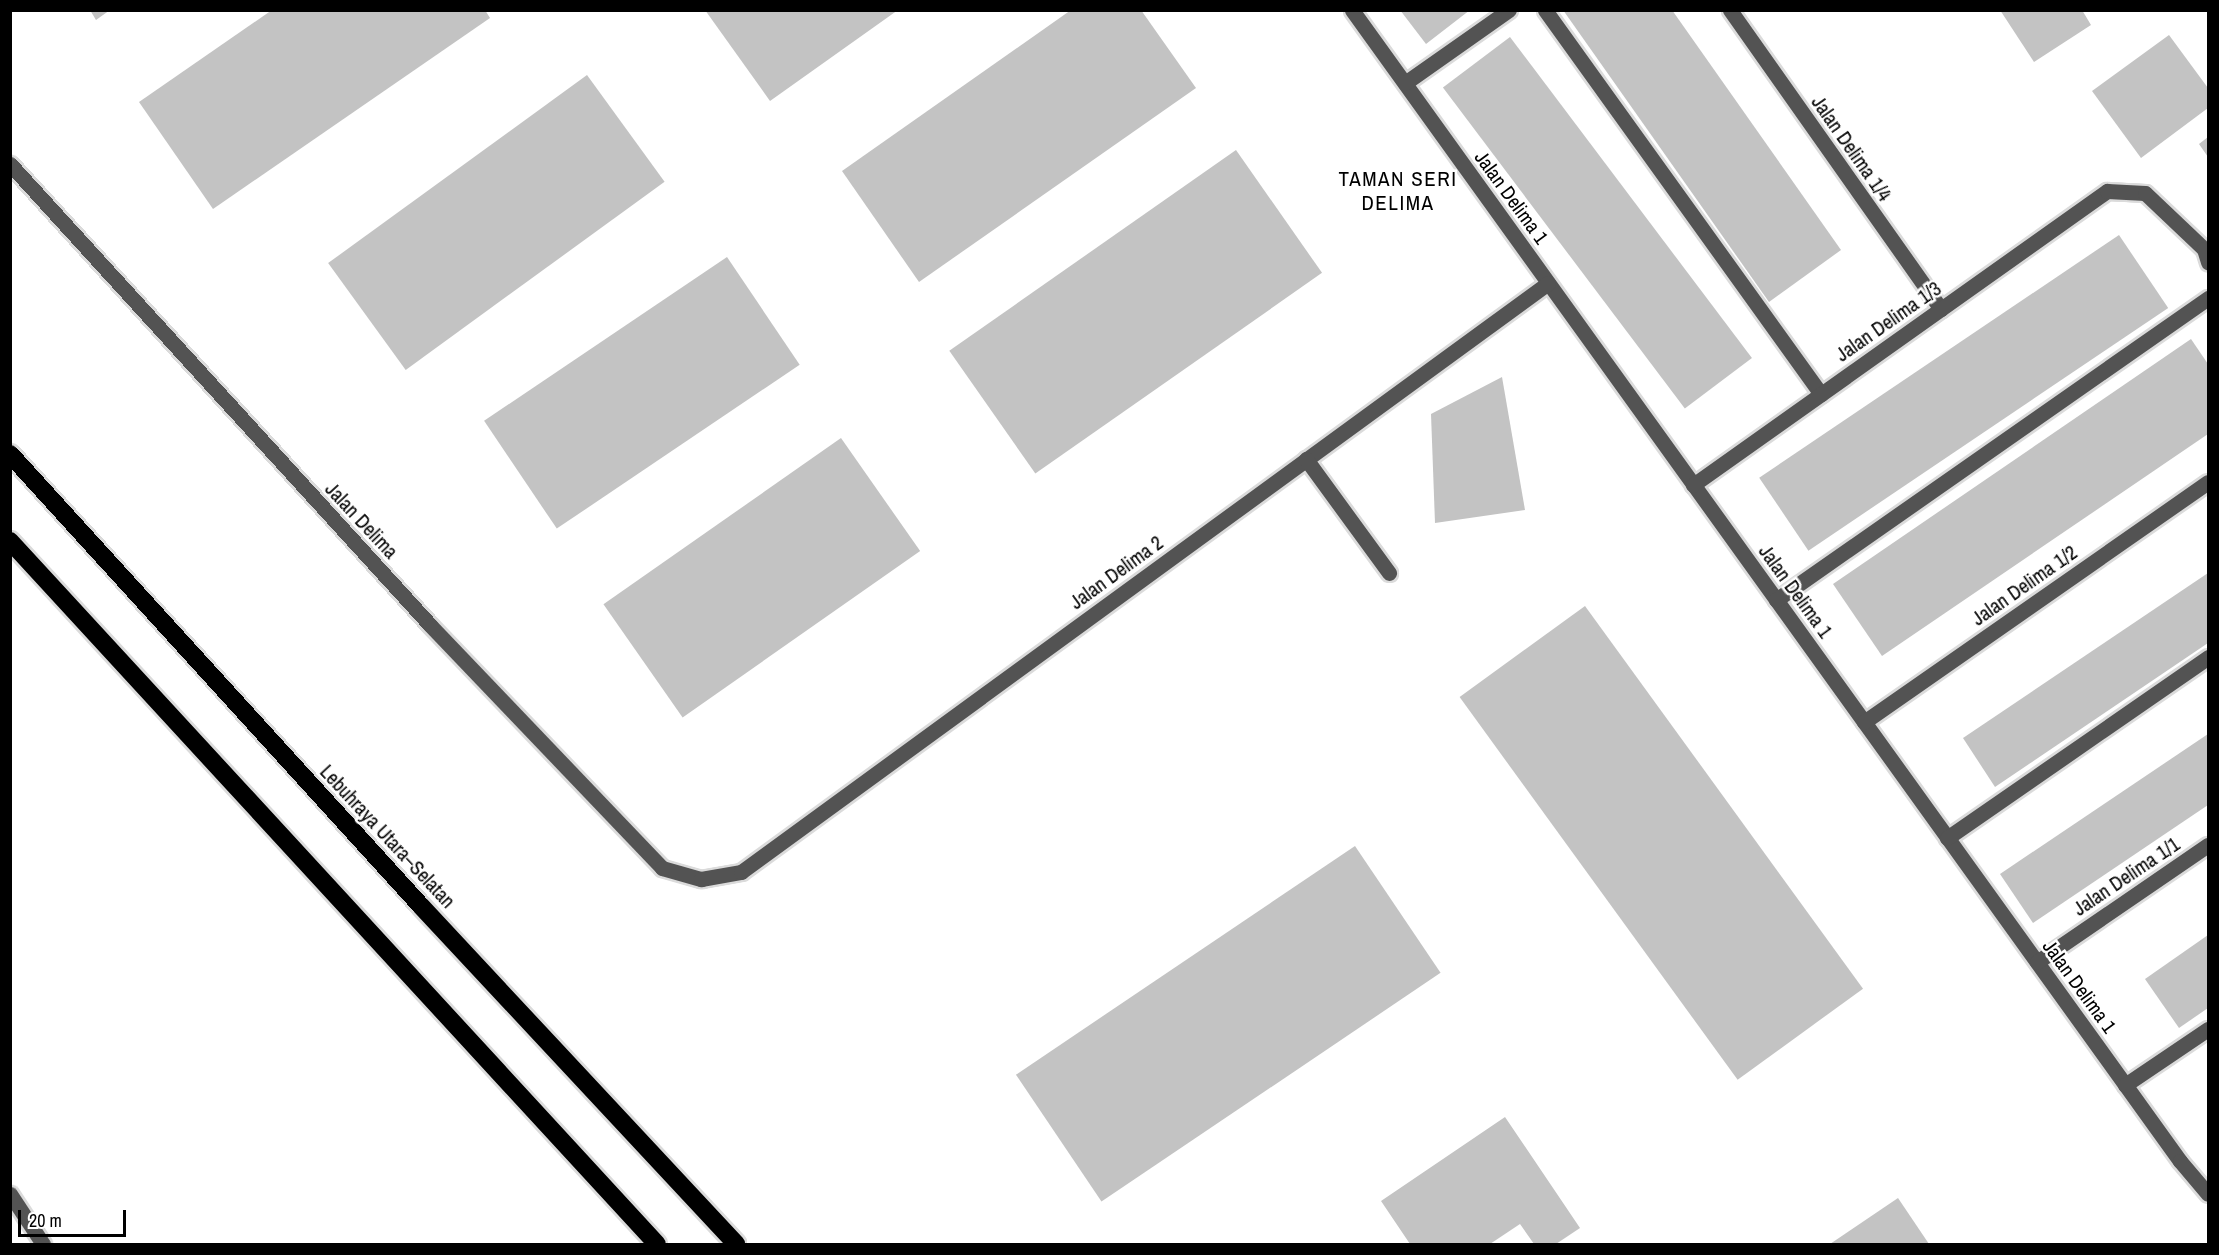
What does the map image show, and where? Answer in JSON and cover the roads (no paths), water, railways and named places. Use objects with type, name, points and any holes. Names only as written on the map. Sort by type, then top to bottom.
[{"type":"highway","name":"Lebuhraya Utara–Selatan","points":[[10,454],[405,889],[736,1245]]},
{"type":"highway","points":[[10,540],[657,1245]]},
{"type":"street","name":"Jalan Delima 1","points":[[1352,10],[2125,1085],[2208,1194]]},
{"type":"street","points":[[1405,83],[1509,10]]},
{"type":"street","points":[[1545,10],[1821,394]]},
{"type":"street","name":"Jalan Delima 1/4","points":[[1730,10],[1941,309]]},
{"type":"street","name":"Jalan Delima","points":[[10,164],[430,626],[662,868],[701,879]]},
{"type":"street","name":"Jalan Delima 1/3","points":[[1693,485],[2108,191],[2145,192],[2204,249],[2208,262]]},
{"type":"street","name":"Jalan Delima 2","points":[[701,879],[741,872],[1548,283]]},
{"type":"street","points":[[1776,600],[2208,298]]},
{"type":"street","points":[[1306,459],[1389,573]]},
{"type":"street","name":"Jalan Delima 1/2","points":[[1864,722],[2208,482]]},
{"type":"street","points":[[1947,838],[2208,657]]},
{"type":"street","name":"Jalan Delima 1/1","points":[[2037,962],[2208,845]]},
{"type":"street","points":[[2125,1085],[2208,1029]]},
{"type":"street","points":[[10,1194],[44,1245]]},
{"type":"district","name":"TAMAN SERI DELIMA","points":[[1398,191]]}]
